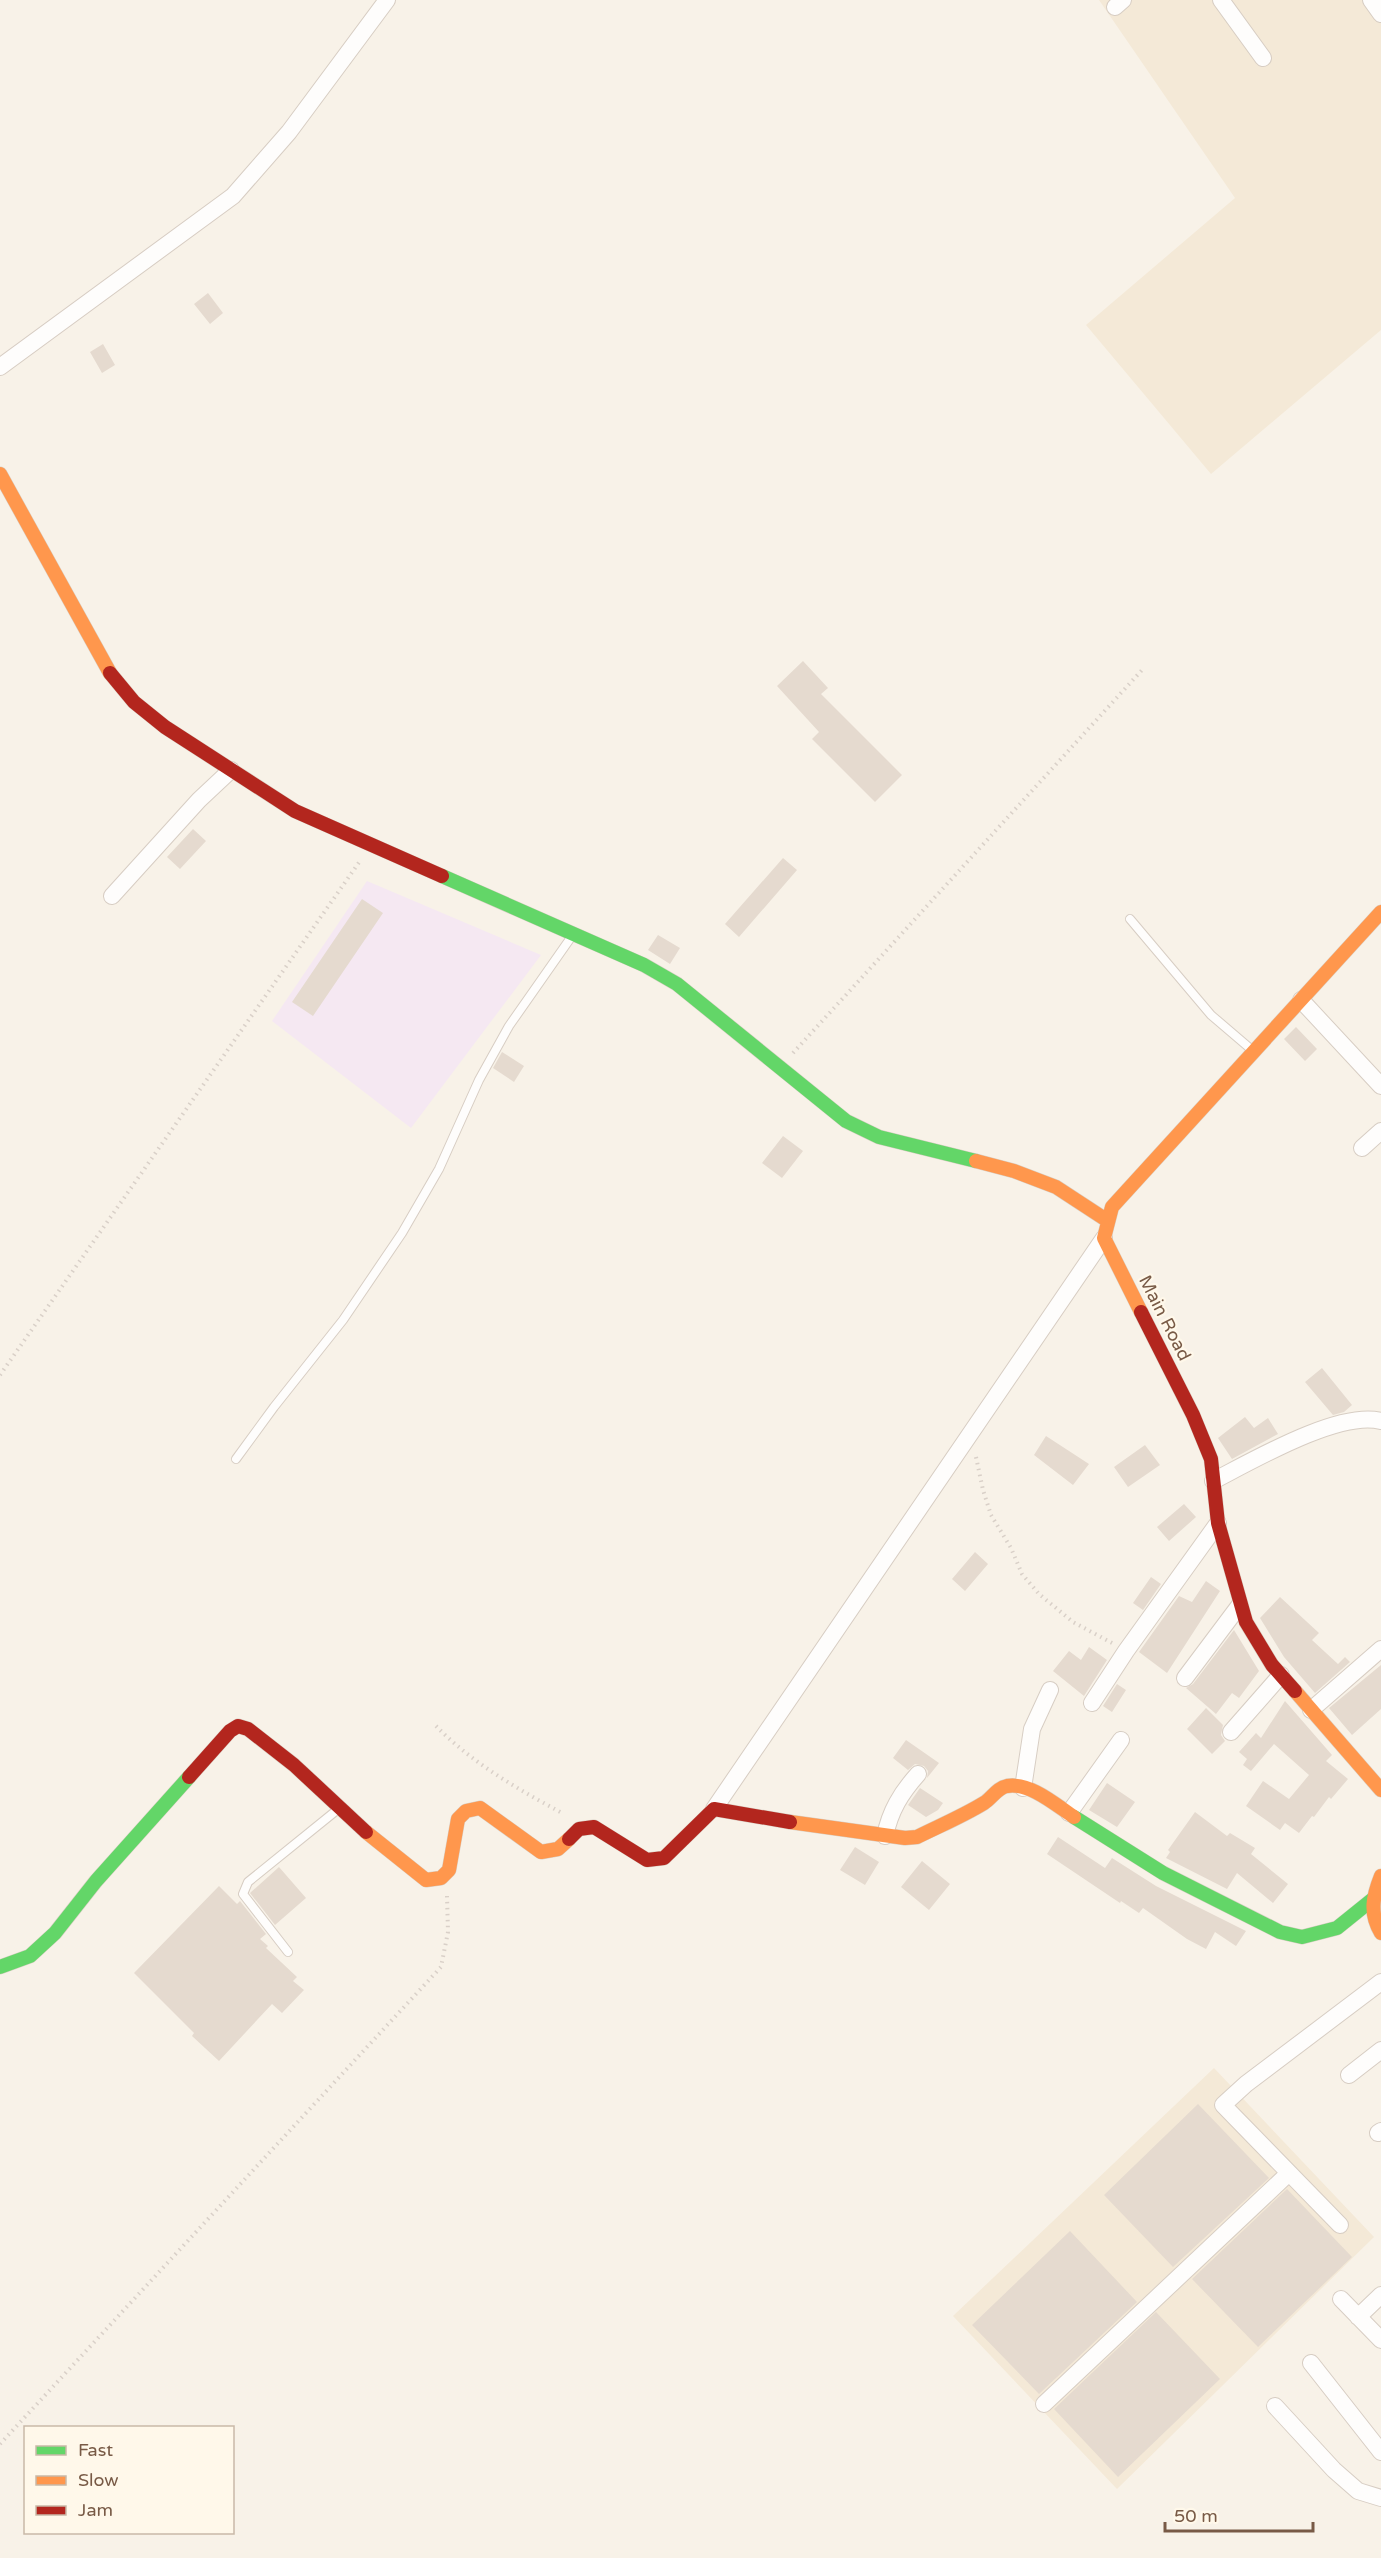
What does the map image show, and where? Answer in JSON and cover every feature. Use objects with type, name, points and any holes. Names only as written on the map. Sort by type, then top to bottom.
[{"type":"street","points":[[0,367],[233,196],[290,132],[387,0]]},
{"type":"street","points":[[1221,0],[1263,58]]},
{"type":"street","points":[[1371,0],[1381,14]]},
{"type":"street","points":[[0,474],[109,671],[134,702],[165,727],[295,811],[644,965],[676,984],[846,1121],[879,1137],[1014,1172],[1056,1187],[1108,1221]]},
{"type":"street","points":[[112,896],[199,800],[231,770]]},
{"type":"street","points":[[0,1967],[30,1956],[55,1933],[160,1806],[230,1731],[238,1726],[248,1729],[294,1765],[339,1808],[426,1880],[438,1881],[446,1877],[451,1869],[456,1822],[464,1811],[471,1808],[480,1808],[541,1852],[558,1851],[586,1825],[594,1827],[647,1860],[664,1858],[714,1809],[1104,1238],[1112,1207],[1381,912]]},
{"type":"street","points":[[1301,1000],[1381,1086]]},
{"type":"street","points":[[1362,1148],[1381,1131]]},
{"type":"street","name":"Main Road","points":[[1104,1238],[1193,1415],[1211,1459],[1218,1523],[1239,1606],[1246,1622],[1281,1675],[1381,1790]]},
{"type":"street","points":[[1213,1481],[1287,1443],[1343,1423],[1373,1419],[1381,1421]]},
{"type":"street","points":[[1092,1704],[1126,1651],[1218,1523]]},
{"type":"street","points":[[1185,1678],[1239,1606]]},
{"type":"street","points":[[1311,1710],[1381,1649]]},
{"type":"street","points":[[1231,1732],[1281,1675]]},
{"type":"street","points":[[1023,1788],[1032,1729],[1050,1690]]},
{"type":"street","points":[[1069,1813],[1121,1740]]},
{"type":"street","points":[[885,1836],[894,1806],[904,1789],[918,1774]]},
{"type":"street","points":[[714,1809],[885,1836],[917,1837],[986,1802],[1000,1789],[1008,1786],[1023,1788],[1038,1794],[1163,1873],[1280,1932],[1302,1937],[1337,1928],[1373,1899]]},
{"type":"street","points":[[1381,1876],[1373,1899],[1372,1916],[1381,1933]]},
{"type":"street","points":[[1340,2225],[1223,2105],[1246,2084],[1381,1982]]},
{"type":"street","points":[[1349,2075],[1381,2050]]},
{"type":"street","points":[[1044,2404],[1289,2173]]},
{"type":"street","points":[[1358,2317],[1381,2295]]},
{"type":"street","points":[[1341,2299],[1381,2340]]},
{"type":"street","points":[[1311,2363],[1381,2452]]},
{"type":"street","points":[[1275,2406],[1334,2470],[1358,2491],[1381,2498]]},
{"type":"lane","points":[[1130,919],[1211,1015],[1253,1052]]},
{"type":"lane","points":[[236,1459],[343,1320],[402,1233],[440,1169],[479,1080],[509,1026],[574,933]]},
{"type":"lane","points":[[288,1952],[243,1894],[243,1890],[248,1882],[339,1808]]},
{"type":"path","points":[[780,1068],[1142,670]]},
{"type":"path","points":[[0,1375],[371,845]]},
{"type":"path","points":[[971,1432],[983,1490],[991,1515],[1011,1548],[1022,1574],[1040,1594],[1073,1622],[1126,1651]]},
{"type":"path","points":[[436,1726],[453,1744],[530,1796],[586,1825]]},
{"type":"path","points":[[0,2444],[441,1967],[448,1932],[446,1877]]},
{"type":"shaded area","points":[[1099,0],[1381,0],[1381,330],[1211,474],[1086,325],[1235,198]]},
{"type":"shaded area","points":[[367,881],[541,955],[411,1128],[272,1021]]},
{"type":"shaded area","points":[[1214,2068],[1374,2237],[1117,2489],[953,2316]]},
{"type":"building","points":[[208,293],[223,313],[210,324],[194,304]]},
{"type":"building","points":[[103,344],[115,365],[102,373],[90,352]]},
{"type":"building","points":[[803,661],[828,688],[821,694],[902,775],[875,802],[812,739],[819,732],[777,686]]},
{"type":"building","points":[[193,829],[206,841],[180,869],[167,857]]},
{"type":"building","points":[[783,858],[797,870],[739,937],[725,924]]},
{"type":"building","points":[[362,899],[383,913],[313,1016],[292,1002]]},
{"type":"building","points":[[658,935],[680,948],[670,964],[648,950]]},
{"type":"building","points":[[1296,1027],[1317,1049],[1305,1061],[1284,1039]]},
{"type":"building","points":[[502,1052],[524,1066],[514,1082],[493,1068]]},
{"type":"building","points":[[783,1136],[803,1151],[782,1178],[762,1163]]},
{"type":"building","points":[[1322,1368],[1352,1405],[1344,1412],[1333,1415],[1305,1382]]},
{"type":"building","points":[[1245,1417],[1254,1428],[1268,1418],[1278,1434],[1232,1459],[1218,1438]]},
{"type":"building","points":[[1046,1436],[1089,1464],[1073,1485],[1034,1455]]},
{"type":"building","points":[[1145,1445],[1160,1465],[1128,1487],[1114,1467]]},
{"type":"building","points":[[1184,1504],[1196,1517],[1169,1541],[1157,1527]]},
{"type":"building","points":[[975,1552],[988,1564],[965,1591],[952,1579]]},
{"type":"building","points":[[1151,1577],[1161,1584],[1143,1610],[1133,1603]]},
{"type":"building","points":[[1206,1581],[1220,1591],[1167,1673],[1139,1652],[1179,1596],[1192,1602]]},
{"type":"building","points":[[1280,1597],[1319,1633],[1312,1640],[1338,1664],[1345,1657],[1350,1662],[1315,1693],[1284,1657],[1260,1618]]},
{"type":"building","points":[[1234,1630],[1259,1671],[1239,1698],[1232,1693],[1216,1714],[1186,1688],[1193,1684]]},
{"type":"building","points":[[1089,1647],[1107,1660],[1084,1696],[1053,1671],[1069,1651],[1081,1660]]},
{"type":"building","points":[[1381,1665],[1381,1709],[1352,1735],[1329,1708]]},
{"type":"building","points":[[1117,1684],[1126,1690],[1112,1712],[1103,1706]]},
{"type":"building","points":[[1285,1701],[1332,1755],[1326,1761],[1348,1779],[1331,1799],[1329,1797],[1299,1833],[1285,1823],[1280,1830],[1246,1806],[1263,1781],[1289,1799],[1309,1775],[1274,1744],[1251,1771],[1243,1765],[1247,1759],[1239,1752],[1256,1733],[1261,1738]]},
{"type":"building","points":[[1206,1708],[1223,1725],[1221,1735],[1225,1741],[1212,1754],[1187,1729]]},
{"type":"building","points":[[906,1740],[939,1763],[927,1778],[928,1771],[924,1766],[915,1764],[908,1770],[893,1758]]},
{"type":"building","points":[[1107,1783],[1135,1802],[1117,1827],[1089,1810]]},
{"type":"building","points":[[920,1788],[943,1803],[938,1810],[926,1817],[908,1805]]},
{"type":"building","points":[[1195,1812],[1227,1836],[1230,1833],[1255,1848],[1251,1854],[1288,1884],[1273,1903],[1237,1873],[1227,1889],[1166,1858],[1170,1852],[1168,1850]]},
{"type":"building","points":[[1058,1837],[1105,1868],[1112,1858],[1156,1886],[1246,1931],[1236,1946],[1215,1932],[1206,1949],[1187,1939],[1143,1908],[1139,1913],[1121,1901],[1120,1903],[1047,1854]]},
{"type":"building","points":[[855,1847],[879,1862],[865,1885],[840,1870]]},
{"type":"building","points":[[922,1861],[950,1884],[929,1910],[901,1887]]},
{"type":"building","points":[[279,1867],[306,1898],[275,1925],[250,1893]]},
{"type":"building","points":[[219,1886],[237,1904],[240,1901],[266,1934],[260,1939],[268,1946],[266,1948],[297,1977],[293,1981],[304,1990],[282,2013],[272,2004],[219,2061],[192,2036],[194,2033],[134,1973]]},
{"type":"building","points":[[1198,2104],[1269,2178],[1173,2267],[1104,2195]]},
{"type":"building","points":[[1287,2189],[1352,2257],[1258,2347],[1192,2279]]},
{"type":"building","points":[[1070,2231],[1137,2302],[1039,2394],[972,2325]]},
{"type":"building","points":[[1156,2312],[1220,2379],[1118,2477],[1054,2409]]},
{"type":"traffic: fast","points":[[442,876],[644,965],[677,984],[846,1121],[879,1137],[976,1161]]},
{"type":"traffic: fast","points":[[0,1967],[30,1956],[55,1933],[96,1881],[189,1777]]},
{"type":"traffic: fast","points":[[1074,1817],[1163,1873],[1280,1932],[1302,1937],[1337,1928],[1373,1899]]},
{"type":"traffic: slow","points":[[0,474],[110,673]]},
{"type":"traffic: slow","points":[[1141,1312],[1104,1238],[1112,1207],[1381,912]]},
{"type":"traffic: slow","points":[[976,1161],[1014,1171],[1056,1187],[1108,1221]]},
{"type":"traffic: slow","points":[[1295,1691],[1381,1790]]},
{"type":"traffic: slow","points":[[790,1822],[905,1838],[917,1837],[976,1808],[1007,1786],[1025,1787],[1034,1791],[1074,1817]]},
{"type":"traffic: slow","points":[[366,1832],[426,1880],[441,1878],[449,1870],[458,1819],[466,1811],[480,1808],[541,1852],[558,1849],[569,1839]]},
{"type":"traffic: slow","points":[[1381,1876],[1374,1904],[1375,1918],[1381,1933]]},
{"type":"traffic: jam","points":[[110,673],[134,702],[165,727],[295,811],[442,876]]},
{"type":"traffic: jam","points":[[1141,1312],[1193,1415],[1211,1459],[1218,1523],[1246,1622],[1272,1665],[1295,1691]]},
{"type":"traffic: jam","points":[[189,1777],[230,1731],[238,1726],[248,1729],[294,1765],[366,1832]]},
{"type":"traffic: jam","points":[[569,1839],[579,1829],[594,1827],[647,1860],[664,1858],[714,1809],[790,1822]]}]
